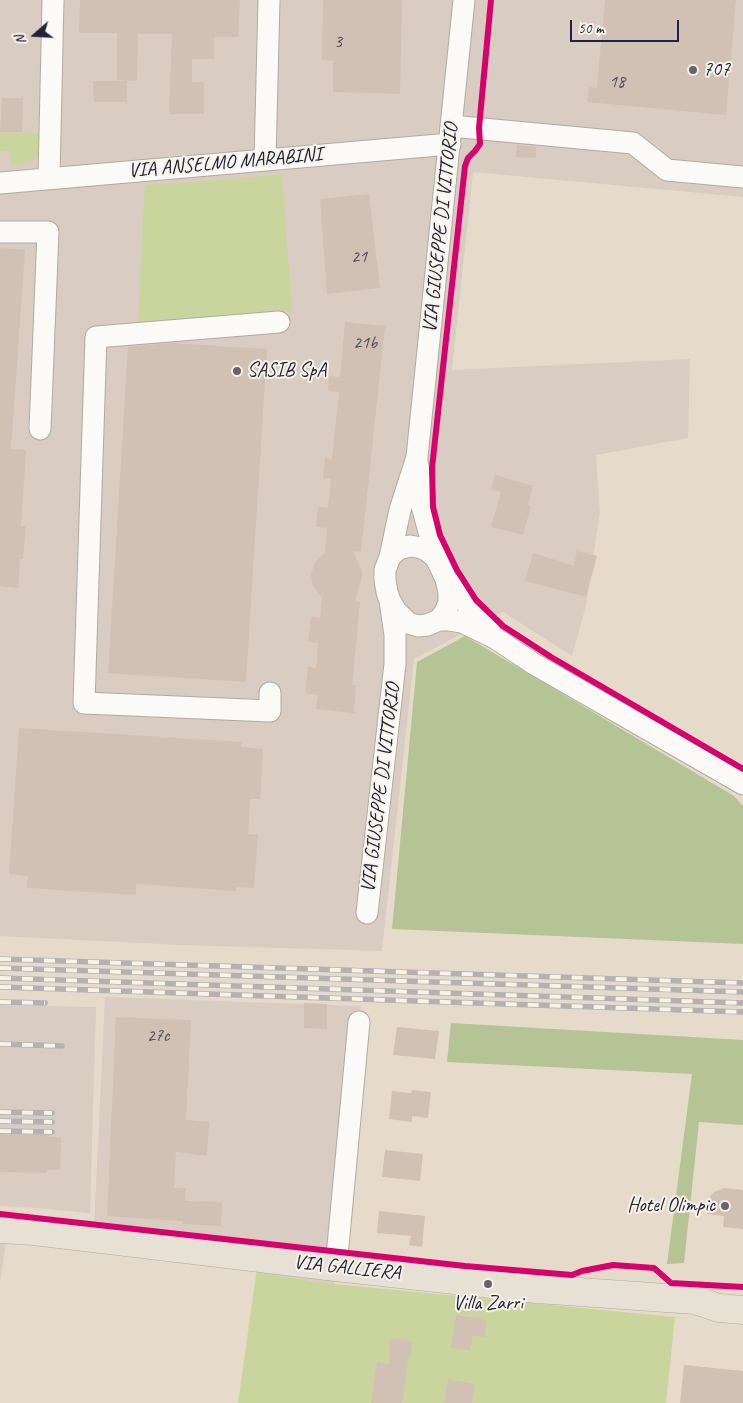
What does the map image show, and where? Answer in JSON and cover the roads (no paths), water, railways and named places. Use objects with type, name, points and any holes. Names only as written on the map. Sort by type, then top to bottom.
[{"type":"main road","name":"VIA GALLIERA","points":[[0,1229],[34,1231],[537,1289],[695,1300],[720,1308],[743,1310]]},
{"type":"main road","name":"VIA GALLIERA","points":[[695,1300],[722,1295],[743,1297]]},
{"type":"street","points":[[49,178],[53,0]]},
{"type":"street","points":[[265,160],[269,0]]},
{"type":"street","name":"VIA GIUSEPPE DI VITTORIO","points":[[367,913],[396,664],[385,570],[390,557],[400,510],[417,457],[464,0]]},
{"type":"street","name":"VIA ANSELMO MARABINI","points":[[0,182],[265,160],[451,135],[633,142],[667,170],[743,177]]},
{"type":"street","points":[[0,232],[48,232],[40,429]]},
{"type":"street","points":[[270,693],[270,710],[84,703],[97,331],[278,322]]},
{"type":"street","name":"VIA GIUSEPPE DI VITTORIO","points":[[396,664],[402,651],[416,633],[433,623],[445,612],[449,603],[446,579],[436,558],[422,506],[417,457]]},
{"type":"street","points":[[390,557],[398,549],[410,546],[422,548],[436,558]]},
{"type":"street","name":"VIA GIUSEPPE DI VITTORIO","points":[[446,579],[494,638]]},
{"type":"street","name":"VIA GIUSEPPE DI VITTORIO","points":[[390,601],[396,611],[408,623],[418,626],[449,620],[462,622],[494,638],[534,664],[743,784]]},
{"type":"street","points":[[336,1267],[359,1022]]},
{"type":"railway","points":[[0,959],[743,983]]},
{"type":"railway","points":[[0,968],[743,992]]},
{"type":"railway","points":[[0,978],[743,1003]]},
{"type":"railway","points":[[0,987],[743,1012]]},
{"type":"railway","points":[[0,1002],[45,1003]]},
{"type":"railway","points":[[0,1044],[62,1046]]},
{"type":"railway","points":[[0,1112],[52,1113]]},
{"type":"railway","points":[[0,1121],[52,1122]]},
{"type":"railway","points":[[0,1131],[52,1132]]},
{"type":"place","name":"707","points":[[693,70]]},
{"type":"place","name":"SASIB SpA","points":[[237,371]]},
{"type":"place","name":"Hotel Olimpic","points":[[725,1206]]},
{"type":"place","name":"Villa Zarri","points":[[488,1284]]}]
